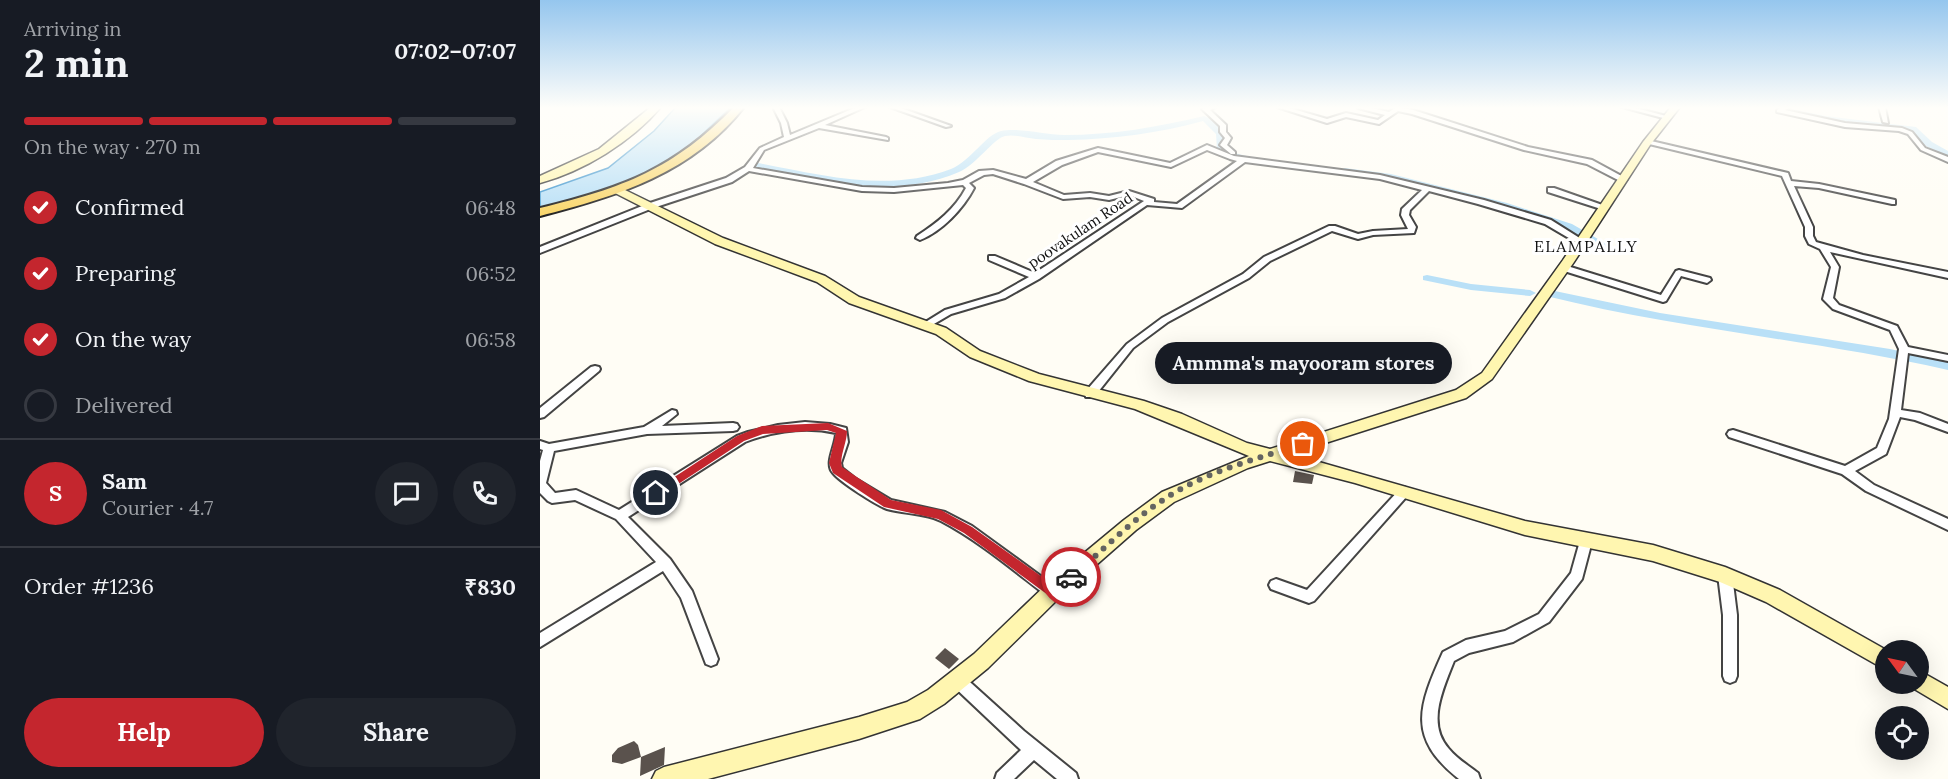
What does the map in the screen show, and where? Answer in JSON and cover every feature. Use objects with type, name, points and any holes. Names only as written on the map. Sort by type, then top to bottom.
[{"type":"main road","points":[[540,212],[619,191],[675,165],[704,143]]},
{"type":"street","points":[[540,180],[593,158],[614,143]]},
{"type":"street","points":[[540,250],[650,206],[729,180],[748,169],[762,149],[774,143]]},
{"type":"street","points":[[1224,143],[1223,145],[1241,159]]},
{"type":"street","points":[[1510,143],[1589,162],[1623,178]]},
{"type":"street","points":[[664,779],[891,719],[936,697],[981,661],[1052,592],[1130,525],[1168,497],[1203,479],[1270,455],[1461,394],[1474,387],[1487,376],[1564,268],[1646,143]]},
{"type":"street","points":[[1653,143],[1785,175],[1809,227],[1809,236],[1813,243],[1823,248],[1948,275]]},
{"type":"street","points":[[1918,143],[1923,149],[1948,160]]},
{"type":"street","points":[[1027,182],[1059,164],[1098,150],[1171,165],[1207,147],[1241,159],[1380,177],[1548,222],[1584,238]]},
{"type":"street","name":"poovakulam Road","points":[[927,325],[948,312],[1002,296],[1036,277],[1132,209],[1151,201],[1179,206],[1241,159]]},
{"type":"street","points":[[748,169],[862,189],[907,189],[965,182],[982,173],[993,172],[1027,182],[1064,197],[1090,195],[1109,198],[1129,193],[1151,201]]},
{"type":"street","points":[[920,238],[951,215],[970,188],[965,182]]},
{"type":"street","points":[[1790,183],[1819,186],[1892,202]]},
{"type":"street","points":[[1090,393],[1119,357],[1147,332],[1179,310],[1246,276],[1273,256],[1332,228],[1358,237],[1373,233],[1411,231],[1412,227],[1405,215],[1406,209],[1427,189]]},
{"type":"street","points":[[1551,190],[1604,207]]},
{"type":"street","points":[[619,191],[719,241],[821,279],[854,300],[927,325],[975,354],[1035,378],[1176,418],[1243,448],[1355,477],[1525,528],[1653,553],[1725,575],[1773,596],[1875,655]]},
{"type":"street","points":[[1823,248],[1835,267],[1828,299],[1836,307],[1894,328],[1903,354],[1895,413],[1882,451],[1846,471]]},
{"type":"street","points":[[992,258],[1036,277]]},
{"type":"street","points":[[1564,268],[1663,299],[1679,273],[1707,280]]},
{"type":"street","points":[[1903,354],[1948,358]]},
{"type":"street","points":[[540,414],[595,369]]},
{"type":"street","points":[[1895,413],[1916,417],[1948,428]]},
{"type":"street","points":[[647,430],[672,414]]},
{"type":"street","points":[[620,516],[741,439],[762,430],[828,426],[842,431],[842,442],[835,463],[837,470],[852,482],[888,504],[941,515],[968,530],[1052,592]]},
{"type":"street","points":[[711,658],[687,595],[664,563],[620,516],[576,495],[552,498],[540,484],[545,447],[647,430],[733,427]]},
{"type":"street","points":[[1733,434],[1846,471],[1870,488],[1948,525]]},
{"type":"street","points":[[1276,585],[1309,597],[1404,492]]},
{"type":"street","points":[[1472,779],[1440,751],[1429,732],[1433,699],[1448,657],[1467,647],[1508,638],[1544,618],[1577,575],[1586,541]]},
{"type":"street","points":[[540,641],[664,563]]},
{"type":"street","points":[[1725,575],[1731,615],[1730,676]]},
{"type":"street","points":[[956,679],[1033,749],[1070,779]]},
{"type":"street","points":[[1929,685],[1945,692]]},
{"type":"street","points":[[1003,779],[1033,749]]},
{"type":"water","points":[[639,143],[693,143],[666,169],[630,186],[540,210],[540,192],[608,168]]},
{"type":"building","points":[[1295,471],[1314,475],[1312,484],[1293,482]]},
{"type":"building","points":[[945,648],[959,659],[949,669],[935,658]]},
{"type":"building","points":[[634,741],[638,745],[641,757],[622,764],[612,762],[612,755],[618,748]]},
{"type":"building","points":[[665,747],[664,765],[640,776],[641,757]]},
{"type":"waterway","points":[[758,166],[857,183],[908,183],[932,179],[961,168],[979,155],[989,143]]},
{"type":"waterway","points":[[1221,143],[1220,147],[1232,155],[1251,160]]},
{"type":"waterway","points":[[1928,143],[1948,155]]},
{"type":"waterway","points":[[1345,171],[1391,177],[1503,205],[1568,226],[1612,250]]},
{"type":"waterway","points":[[1427,278],[1471,287],[1530,293]]},
{"type":"waterway","points":[[1550,294],[1660,317],[1890,353],[1948,366]]},
{"type":"way so far","points":[[1071,577],[1130,525],[1168,497],[1203,479],[1303,444]]},
{"type":"place","name":"Ammma's mayooram stores","points":[[1303,444]]},
{"type":"district","name":"ELAMPALLY","points":[[1586,246]]},
{"type":"route","points":[[656,493],[741,439],[762,430],[828,426],[842,431],[842,442],[835,463],[837,470],[874,496],[888,504],[941,515],[968,530],[1052,592],[1071,577]]}]
